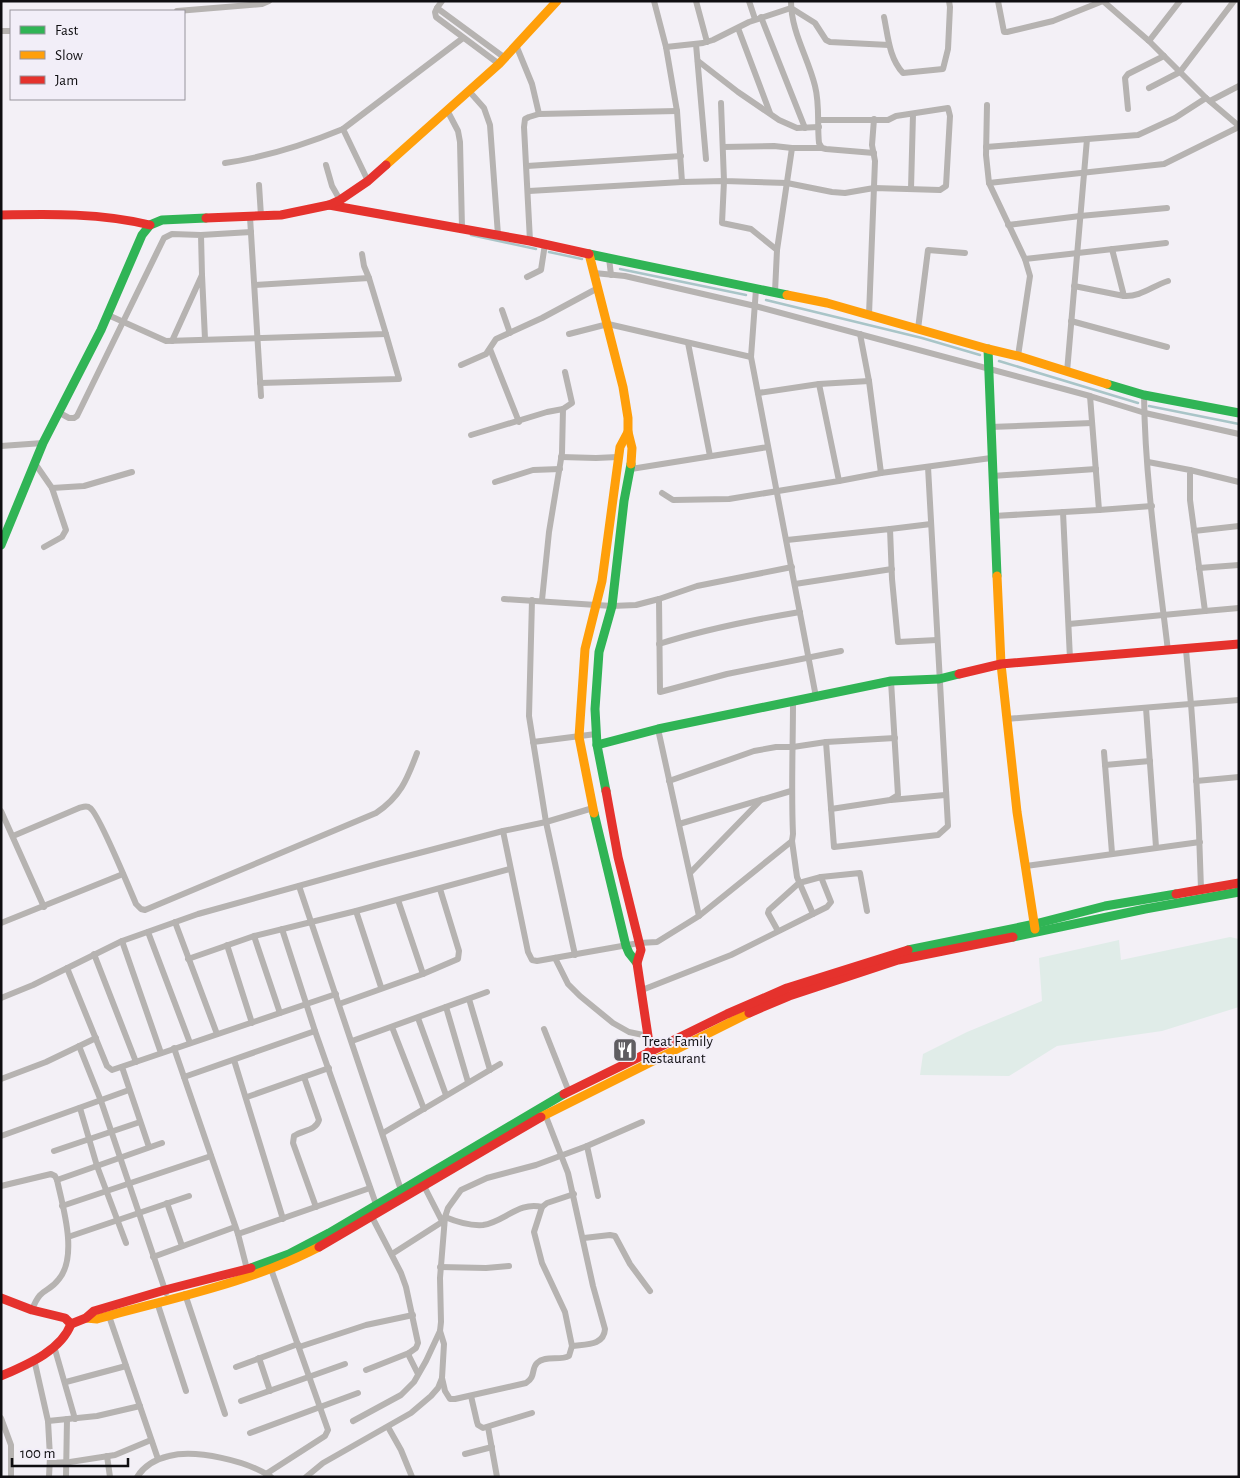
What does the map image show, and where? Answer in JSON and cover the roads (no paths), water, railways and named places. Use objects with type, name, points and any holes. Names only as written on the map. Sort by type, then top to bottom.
[{"type":"street","points":[[185,10],[262,4],[269,1]]},
{"type":"street","points":[[442,1],[434,15],[462,38],[502,61]]},
{"type":"street","points":[[1,545],[34,462],[108,315],[142,235],[150,225],[162,220],[281,215],[329,205],[340,200],[368,181],[502,61],[557,1]]},
{"type":"street","points":[[654,1],[666,47],[677,111],[682,182]]},
{"type":"street","points":[[696,1],[707,42]]},
{"type":"street","points":[[749,1],[806,128]]},
{"type":"street","points":[[884,17],[889,45],[895,61],[903,73],[943,69],[948,49],[949,1]]},
{"type":"street","points":[[989,183],[1164,164],[1239,126],[1208,99],[1149,41],[1103,1],[1053,21],[1004,32],[998,1]]},
{"type":"street","points":[[1149,41],[1180,1]]},
{"type":"street","points":[[1149,88],[1180,72],[1234,1]]},
{"type":"street","points":[[666,47],[707,42],[791,4]]},
{"type":"street","points":[[791,4],[815,23],[826,40],[830,42],[889,45]]},
{"type":"street","points":[[791,4],[792,21],[796,36],[816,87],[819,123],[818,143],[822,148]]},
{"type":"street","points":[[437,8],[502,61]]},
{"type":"street","points":[[738,28],[770,114]]},
{"type":"street","points":[[225,163],[277,153],[312,142],[343,129],[462,38]]},
{"type":"street","points":[[696,44],[706,159]]},
{"type":"street","points":[[516,45],[532,84],[539,114]]},
{"type":"street","points":[[1128,109],[1125,78],[1128,74],[1164,56]]},
{"type":"street","points":[[528,191],[724,181],[787,183],[844,193],[874,188],[940,190],[946,186],[950,116],[948,108],[888,120],[874,119],[819,123],[806,128],[791,126],[770,114],[698,61]]},
{"type":"street","points":[[986,147],[1138,135],[1175,118],[1208,99],[1239,86]]},
{"type":"street","points":[[469,91],[484,108],[490,126],[498,235]]},
{"type":"street","points":[[721,103],[724,181],[722,222],[751,229],[777,250]]},
{"type":"street","points":[[987,105],[986,147],[989,183],[1029,271],[1030,283],[1018,356]]},
{"type":"street","points":[[448,110],[458,131],[460,142],[462,228]]},
{"type":"street","points":[[530,241],[524,122],[529,117],[539,114],[677,111]]},
{"type":"street","points":[[911,189],[913,114]]},
{"type":"street","points":[[870,314],[875,161],[872,145],[874,119]]},
{"type":"street","points":[[343,129],[368,181]]},
{"type":"street","points":[[1067,372],[1087,139]]},
{"type":"street","points":[[723,147],[774,146],[874,153]]},
{"type":"street","points":[[775,292],[777,250],[792,148]]},
{"type":"street","points":[[527,166],[680,156]]},
{"type":"street","points":[[326,165],[332,186],[340,200]]},
{"type":"street","points":[[259,185],[261,216]]},
{"type":"street","points":[[329,205],[530,241],[756,289],[827,302],[1018,356],[1144,395],[1239,413]]},
{"type":"street","points":[[1008,225],[1167,208]]},
{"type":"street","points":[[1,215],[91,215],[124,218],[150,225]]},
{"type":"street","points":[[250,217],[261,396]]},
{"type":"street","points":[[58,412],[69,418],[77,416],[164,238],[172,234],[201,235],[251,232]]},
{"type":"street","points":[[201,235],[205,339]]},
{"type":"street","points":[[1025,259],[1166,243]]},
{"type":"street","points":[[527,277],[541,270],[545,244]]},
{"type":"street","points":[[1112,249],[1124,296]]},
{"type":"street","points":[[918,329],[928,250],[965,253]]},
{"type":"street","points":[[260,383],[399,378],[364,266],[362,254]]},
{"type":"street","points":[[589,254],[623,387],[628,418],[628,432],[632,448],[631,469],[624,501],[612,606],[599,652],[595,709],[596,734],[618,857],[641,950],[638,963],[651,1057]]},
{"type":"street","points":[[609,258],[611,275]]},
{"type":"street","points":[[172,340],[202,274]]},
{"type":"street","points":[[594,274],[625,276],[755,306],[1144,412],[1239,434]]},
{"type":"street","points":[[254,285],[369,278]]},
{"type":"street","points":[[1074,286],[1124,296],[1134,296],[1155,285],[1168,281]]},
{"type":"street","points":[[461,365],[486,354],[493,341],[542,318],[598,288]]},
{"type":"street","points":[[756,289],[751,357],[816,697]]},
{"type":"street","points":[[502,310],[510,333]]},
{"type":"street","points":[[108,315],[166,341],[386,334]]},
{"type":"street","points":[[1071,321],[1167,347]]},
{"type":"street","points":[[569,334],[608,324],[751,357]]},
{"type":"street","points":[[860,334],[869,381],[881,473]]},
{"type":"street","points":[[688,343],[710,456]]},
{"type":"street","points":[[490,349],[519,422]]},
{"type":"street","points":[[988,349],[1001,664],[1017,812],[1035,929]]},
{"type":"street","points":[[471,435],[563,409],[572,403],[565,372]]},
{"type":"street","points":[[758,393],[819,384],[869,381]]},
{"type":"street","points":[[819,384],[838,481]]},
{"type":"street","points":[[1144,395],[1152,506],[1168,651]]},
{"type":"street","points":[[1090,396],[1099,510]]},
{"type":"street","points":[[542,600],[549,532],[560,469],[563,409]]},
{"type":"street","points":[[990,427],[1092,423]]},
{"type":"street","points":[[628,432],[620,446],[602,581],[585,650],[579,737],[593,808],[626,946],[629,953],[638,963]]},
{"type":"street","points":[[1,446],[43,443]]},
{"type":"street","points":[[631,469],[768,447]]},
{"type":"street","points":[[561,456],[618,457]]},
{"type":"street","points":[[662,493],[673,500],[729,500],[881,473],[991,458]]},
{"type":"street","points":[[34,462],[52,488],[66,530],[62,537],[44,548]]},
{"type":"street","points":[[1148,462],[1239,482]]},
{"type":"street","points":[[826,742],[834,847],[938,835],[948,826],[928,467]]},
{"type":"street","points":[[495,482],[533,470],[560,469]]},
{"type":"street","points":[[992,476],[1096,470]]},
{"type":"street","points":[[1190,470],[1190,500],[1205,611]]},
{"type":"street","points":[[52,488],[91,484],[132,472]]},
{"type":"street","points":[[994,516],[1152,506]]},
{"type":"street","points":[[1063,512],[1070,659]]},
{"type":"street","points":[[787,540],[931,524]]},
{"type":"street","points":[[1194,531],[1239,526]]},
{"type":"street","points":[[890,529],[898,642],[937,640]]},
{"type":"street","points":[[1199,568],[1239,565]]},
{"type":"street","points":[[504,599],[612,606],[636,605],[697,586],[792,567]]},
{"type":"street","points":[[795,584],[892,569]]},
{"type":"street","points":[[659,599],[660,692],[727,674],[841,652]]},
{"type":"street","points":[[532,600],[529,716],[546,822],[575,955]]},
{"type":"street","points":[[1069,624],[1239,608]]},
{"type":"street","points":[[659,644],[694,633],[737,623],[800,612]]},
{"type":"street","points":[[597,745],[658,730],[891,681],[939,678],[1001,664],[1186,650],[1239,644]]},
{"type":"street","points":[[1186,650],[1192,704],[1201,889]]},
{"type":"street","points":[[890,800],[898,795],[891,681]]},
{"type":"street","points":[[1006,720],[1239,700]]},
{"type":"street","points":[[793,702],[792,841],[799,883],[813,914]]},
{"type":"street","points":[[1146,708],[1156,847]]},
{"type":"street","points":[[658,730],[699,916]]},
{"type":"street","points":[[533,742],[596,734]]},
{"type":"street","points":[[669,781],[754,751],[826,742],[895,738]]},
{"type":"street","points":[[1104,752],[1112,854]]},
{"type":"street","points":[[12,836],[79,808],[86,806],[91,808],[95,812],[136,904],[145,910],[376,812],[389,804],[399,791],[417,754]]},
{"type":"street","points":[[1105,765],[1150,761]]},
{"type":"street","points":[[1196,781],[1239,777]]},
{"type":"street","points":[[679,824],[791,790]]},
{"type":"street","points":[[831,809],[890,800],[945,795]]},
{"type":"street","points":[[690,873],[762,799]]},
{"type":"street","points":[[1,998],[122,941],[175,922],[299,886],[593,808]]},
{"type":"street","points":[[1,810],[44,907]]},
{"type":"street","points":[[503,831],[529,957],[537,961],[639,943],[657,942],[699,916],[792,841]]},
{"type":"street","points":[[1026,866],[1200,842]]},
{"type":"street","points":[[188,959],[254,936],[356,911],[510,869]]},
{"type":"street","points":[[778,931],[768,913],[769,910],[799,883],[821,877],[860,872],[867,911]]},
{"type":"street","points":[[1,923],[123,874]]},
{"type":"street","points":[[642,990],[731,955],[827,907],[831,902],[821,877]]},
{"type":"street","points":[[1035,929],[1105,906],[1239,883]]},
{"type":"street","points":[[299,886],[402,1194]]},
{"type":"street","points":[[339,1004],[456,961],[460,956],[440,889]]},
{"type":"street","points":[[402,1194],[424,1186],[545,1114],[727,1014],[787,988],[897,952],[965,937],[1035,929],[1239,892]]},
{"type":"street","points":[[398,900],[423,974]]},
{"type":"street","points":[[356,911],[381,987]]},
{"type":"street","points":[[175,922],[217,1034]]},
{"type":"street","points":[[282,929],[306,1005],[370,1188],[376,1211],[404,1280],[418,1343],[416,1348],[409,1353],[366,1370]]},
{"type":"street","points":[[148,932],[190,1043]]},
{"type":"street","points":[[254,936],[280,1013]]},
{"type":"street","points":[[122,941],[161,1053]]},
{"type":"street","points":[[227,945],[252,1023]]},
{"type":"street","points":[[94,954],[136,1062]]},
{"type":"street","points":[[555,958],[568,984],[580,996],[613,1023],[629,1032],[648,1036]]},
{"type":"street","points":[[66,968],[109,1069],[112,1070],[336,994]]},
{"type":"street","points":[[352,1041],[487,992]]},
{"type":"street","points":[[469,999],[490,1070]]},
{"type":"street","points":[[446,1007],[468,1082]]},
{"type":"street","points":[[418,1018],[446,1096]]},
{"type":"street","points":[[392,1027],[424,1108]]},
{"type":"street","points":[[544,1029],[569,1092]]},
{"type":"street","points":[[184,1077],[315,1031]]},
{"type":"street","points":[[1,1078],[46,1062],[96,1038]]},
{"type":"street","points":[[79,1046],[101,1101],[166,1294]]},
{"type":"street","points":[[174,1048],[238,1234],[248,1273]]},
{"type":"street","points":[[1,1376],[54,1346],[68,1333],[71,1324],[86,1318],[94,1311],[271,1269],[313,1251],[549,1102],[651,1057]]},
{"type":"street","points":[[234,1060],[247,1097],[283,1219]]},
{"type":"street","points":[[383,1133],[500,1064]]},
{"type":"street","points":[[122,1067],[149,1147]]},
{"type":"street","points":[[247,1097],[329,1068]]},
{"type":"street","points":[[304,1077],[319,1120],[318,1124],[314,1127],[297,1133],[294,1136],[293,1143],[316,1206]]},
{"type":"street","points":[[1,1136],[129,1090]]},
{"type":"street","points":[[80,1108],[97,1166],[126,1243]]},
{"type":"street","points":[[545,1114],[562,1154],[574,1194],[593,1286],[605,1329],[602,1340],[595,1343],[572,1346]]},
{"type":"street","points":[[54,1152],[140,1122]]},
{"type":"street","points":[[353,1421],[394,1400],[407,1389],[418,1374],[440,1331],[440,1267],[444,1222],[448,1208],[461,1190],[475,1182],[536,1165],[587,1146],[642,1122]]},
{"type":"street","points":[[57,1180],[162,1143]]},
{"type":"street","points":[[587,1146],[598,1196]]},
{"type":"street","points":[[62,1206],[211,1156]]},
{"type":"street","points":[[1,1186],[51,1174],[57,1180],[68,1237],[68,1252],[62,1275],[53,1285],[39,1294],[32,1310]]},
{"type":"street","points":[[424,1186],[444,1222]]},
{"type":"street","points":[[238,1234],[370,1188]]},
{"type":"street","points":[[440,1331],[444,1344],[442,1378],[445,1392],[450,1399],[526,1384],[533,1376],[534,1368],[538,1362],[569,1356],[572,1352],[572,1346],[565,1312],[542,1263],[536,1241],[535,1226],[542,1207],[547,1203],[574,1194]]},
{"type":"street","points":[[68,1237],[189,1196]]},
{"type":"street","points":[[167,1203],[182,1246]]},
{"type":"street","points":[[392,1254],[444,1222],[484,1224],[522,1208],[530,1206],[542,1207]]},
{"type":"street","points":[[86,1318],[97,1319],[110,1316],[158,1302],[166,1294],[185,1294],[248,1273],[376,1211]]},
{"type":"street","points":[[154,1257],[235,1227]]},
{"type":"street","points":[[584,1238],[616,1236],[630,1264],[650,1291]]},
{"type":"street","points":[[440,1267],[486,1268],[509,1266]]},
{"type":"street","points":[[137,1477],[158,1459],[171,1455],[226,1458],[269,1475],[328,1433],[271,1269]]},
{"type":"street","points":[[185,1294],[225,1414]]},
{"type":"street","points":[[1,1298],[32,1310],[65,1318],[71,1324]]},
{"type":"street","points":[[158,1302],[186,1390]]},
{"type":"street","points":[[236,1367],[298,1345],[366,1325],[412,1315]]},
{"type":"street","points":[[110,1316],[158,1459]]},
{"type":"street","points":[[54,1346],[76,1418]]},
{"type":"street","points":[[409,1353],[418,1374]]},
{"type":"street","points":[[259,1358],[270,1391]]},
{"type":"street","points":[[34,1359],[48,1421],[49,1477]]},
{"type":"street","points":[[241,1401],[345,1364]]},
{"type":"street","points":[[66,1382],[126,1366]]},
{"type":"street","points":[[306,1477],[323,1463],[388,1427],[422,1405],[438,1388],[442,1378]]},
{"type":"street","points":[[250,1433],[358,1393]]},
{"type":"street","points":[[471,1396],[478,1425],[483,1428],[532,1413]]},
{"type":"street","points":[[48,1421],[98,1416],[140,1406]]},
{"type":"street","points":[[1,1418],[11,1445],[11,1477]]},
{"type":"street","points":[[66,1477],[67,1419]]},
{"type":"street","points":[[388,1427],[401,1450],[412,1477]]},
{"type":"street","points":[[488,1427],[498,1477]]},
{"type":"street","points":[[50,1463],[66,1463],[124,1453],[151,1440]]},
{"type":"street","points":[[465,1454],[492,1448]]},
{"type":"street","points":[[107,1456],[110,1477]]},
{"type":"waterway","points":[[471,235],[536,249]]},
{"type":"waterway","points":[[549,252],[582,259]]},
{"type":"waterway","points":[[620,269],[746,295]]},
{"type":"waterway","points":[[766,300],[922,338],[980,355]]},
{"type":"waterway","points":[[999,361],[1138,403]]},
{"type":"waterway","points":[[1149,406],[1239,424]]},
{"type":"place","name":"Treat Family Restaurant","points":[[625,1050]]}]
